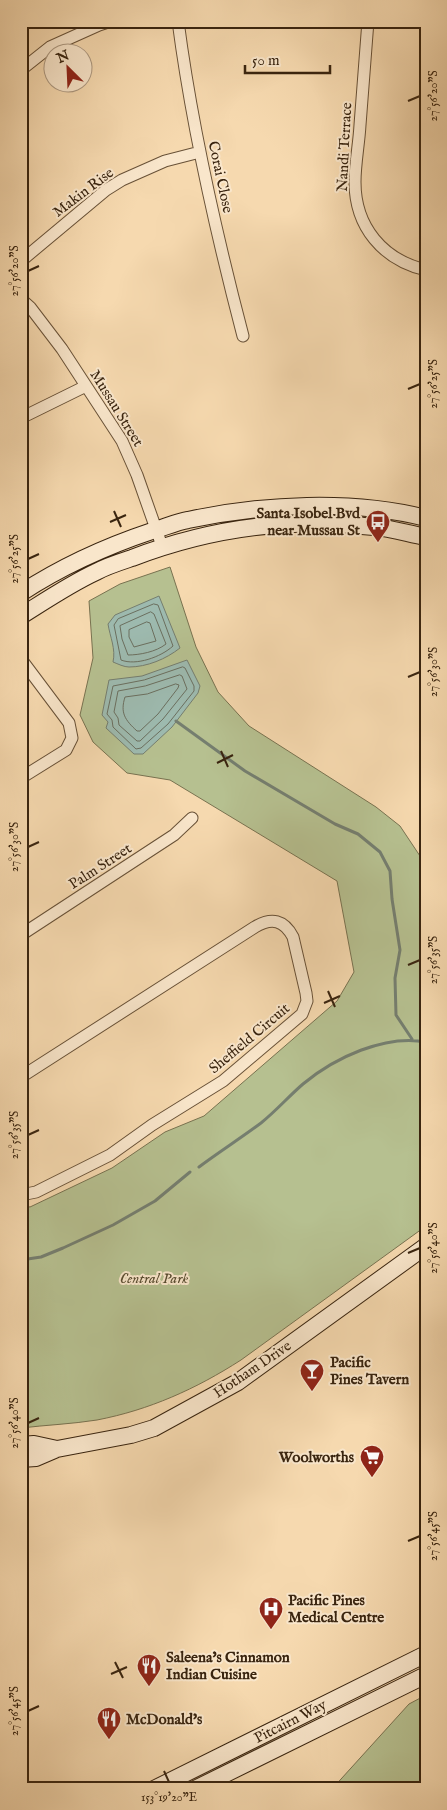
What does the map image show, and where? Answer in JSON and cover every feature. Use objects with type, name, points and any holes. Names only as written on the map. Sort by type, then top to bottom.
[{"type":"street","points":[[21,70],[50,47],[111,21]]},
{"type":"street","name":"Corai Close","points":[[178,21],[200,152],[223,260],[243,336]]},
{"type":"street","name":"Nandi Terrace","points":[[368,21],[355,181],[359,212],[372,238],[392,257],[426,270]]},
{"type":"street","name":"Makin Rise","points":[[21,261],[106,190],[122,180],[166,161],[200,152]]},
{"type":"street","name":"Mussau Street","points":[[21,299],[30,306],[122,441],[137,475],[162,546]]},
{"type":"street","points":[[21,418],[86,386]]},
{"type":"street","points":[[21,593],[68,564],[126,540],[186,520],[252,510],[312,505],[363,508],[426,518]]},
{"type":"street","points":[[21,616],[96,571],[162,546],[206,534],[263,525],[320,523],[375,527],[426,537]]},
{"type":"street","points":[[21,659],[69,723],[72,738],[66,750],[21,778]]},
{"type":"street","name":"Palm Street","points":[[21,935],[174,836],[192,818]]},
{"type":"street","name":"Sheffield Circuit","points":[[21,1077],[255,927],[269,921],[278,922],[285,925],[293,937],[307,1001],[302,1014],[223,1081],[152,1125],[110,1155],[36,1192],[21,1195]]},
{"type":"street","name":"Hotham Drive","points":[[21,1459],[36,1458],[57,1449],[131,1435],[154,1428],[238,1382],[426,1246]]},
{"type":"street","name":"Hotham Drive","points":[[21,1445],[34,1444],[57,1449]]},
{"type":"street","name":"Pitcairn Way","points":[[154,1789],[426,1654]]},
{"type":"street","name":"Pitcairn Way","points":[[195,1789],[212,1785],[426,1675]]},
{"type":"green space","name":"Central Park","points":[[170,567],[196,647],[218,692],[249,726],[376,807],[400,826],[426,865],[426,1226],[241,1360],[189,1389],[154,1404],[116,1416],[97,1420],[21,1428],[21,1205],[30,1207],[112,1168],[165,1132],[204,1116],[337,1001],[354,972],[337,881],[170,780],[127,773],[93,742],[80,715],[93,658],[89,601],[120,584]]},
{"type":"green space","points":[[426,1695],[426,1789],[332,1789],[409,1704]]},
{"type":"water","points":[[159,596],[180,648],[169,656],[143,666],[127,667],[113,662],[113,648],[108,624],[115,615]]},
{"type":"water","points":[[187,660],[200,686],[198,693],[172,727],[143,754],[134,754],[106,728],[108,722],[102,715],[109,680],[142,676]]},
{"type":"waterway","points":[[176,721],[245,771],[335,824],[358,834],[380,852],[390,871],[392,899],[400,950],[395,978],[396,1015],[412,1039]]},
{"type":"waterway","points":[[199,1167],[261,1123],[303,1084],[330,1065],[361,1050],[377,1045],[410,1040],[426,1042]]},
{"type":"waterway","points":[[21,1260],[41,1257],[113,1225],[155,1201],[190,1172]]},
{"type":"place","name":"Santa Isobel Bvd near Mussau St","points":[[378,543]]},
{"type":"place","name":"Pacific Pines Tavern","points":[[312,1392]]},
{"type":"place","name":"Woolworths","points":[[372,1478]]},
{"type":"place","name":"Pacific Pines Medical Centre","points":[[271,1630]]},
{"type":"place","name":"Saleena's Cinnamon Indian Cuisine","points":[[149,1687]]},
{"type":"place","name":"McDonald's","points":[[109,1740]]}]
